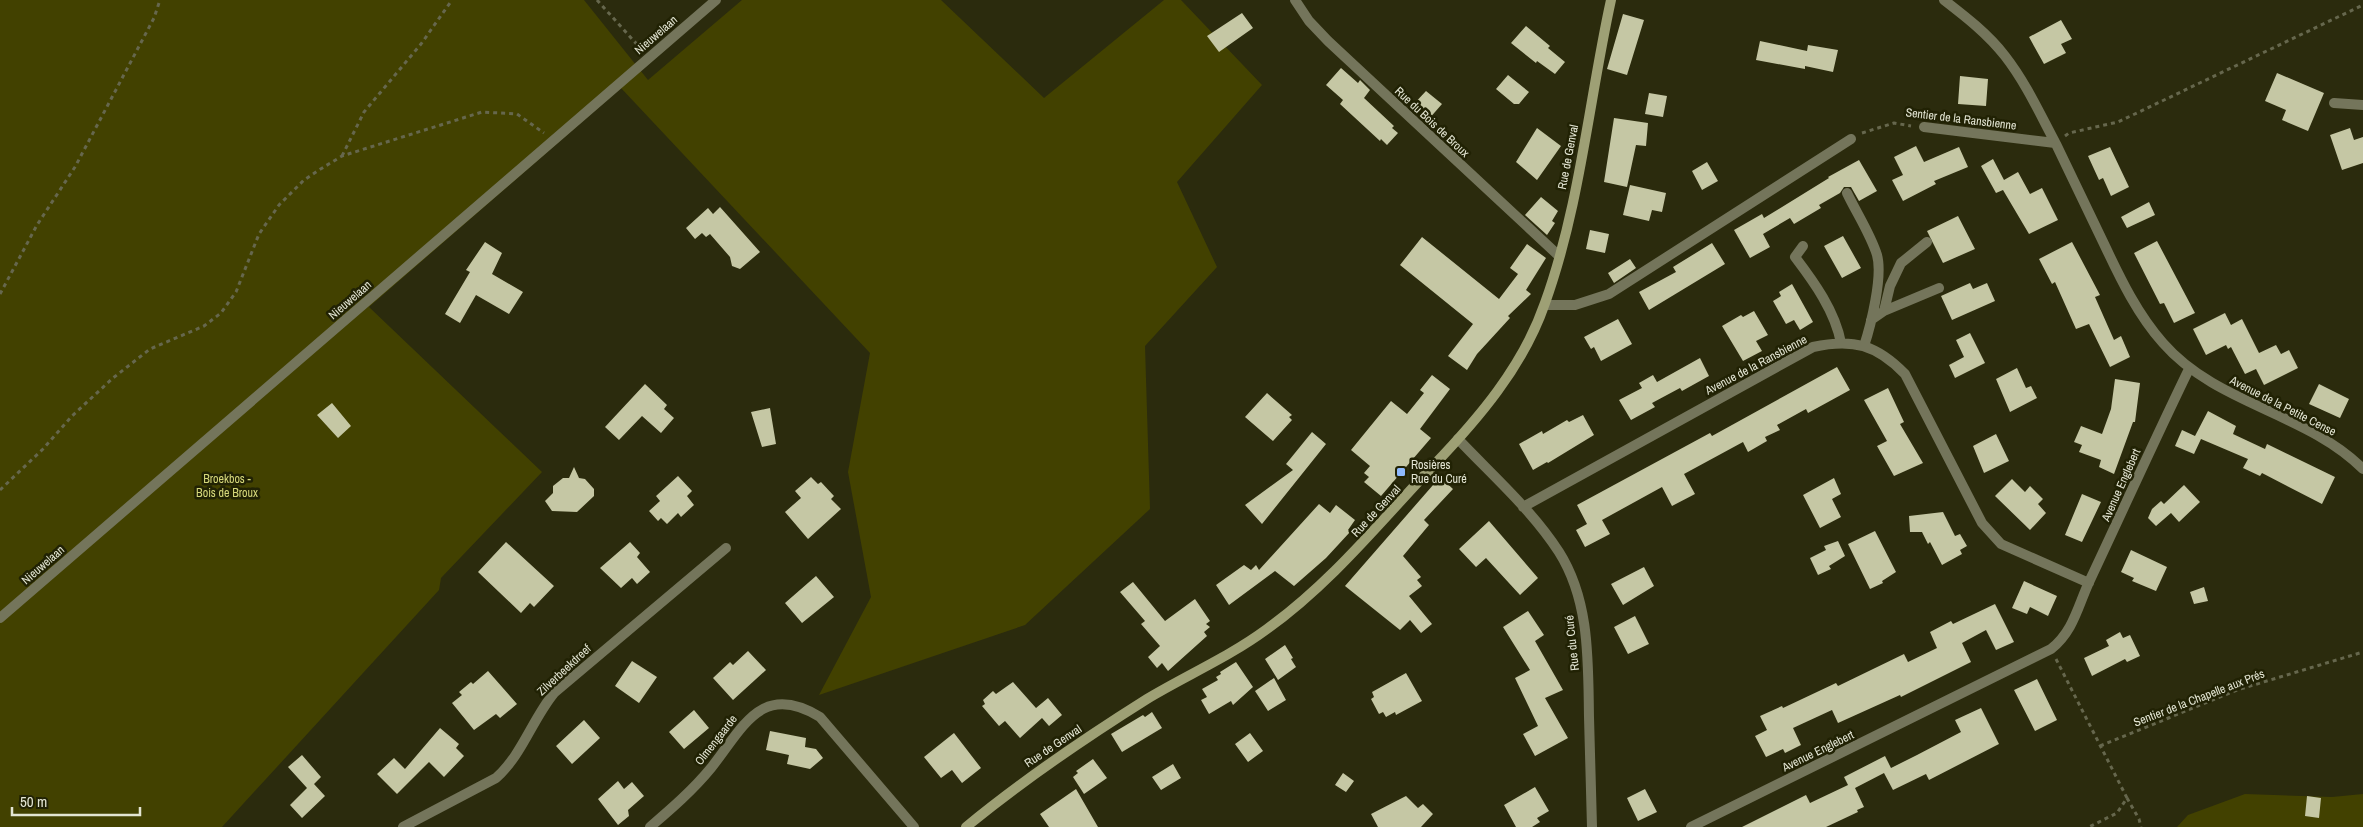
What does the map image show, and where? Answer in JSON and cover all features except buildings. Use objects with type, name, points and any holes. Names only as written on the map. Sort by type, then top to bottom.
[{"type":"street","name":"Nieuwelaan","points":[[0,618],[716,0]]},
{"type":"street","name":"Rue du Bois de Broux","points":[[1295,0],[1309,21],[1328,41],[1559,256]]},
{"type":"street","name":"Rue de Genval","points":[[966,827],[1027,778],[1143,701],[1247,643],[1290,612],[1332,575],[1488,405],[1521,355],[1545,305],[1568,221],[1611,0]]},
{"type":"street","points":[[1944,0],[1981,30],[2005,56],[2030,92],[2140,314],[2164,345],[2189,369]]},
{"type":"street","points":[[2334,103],[2363,105]]},
{"type":"street","name":"Sentier de la Ransbienne","points":[[1924,128],[2055,143]]},
{"type":"street","points":[[1545,305],[1557,306],[1584,303],[1609,294],[1851,139]]},
{"type":"street","points":[[1847,193],[1877,256],[1877,284],[1871,320],[1864,346]]},
{"type":"street","points":[[1884,311],[1890,286],[1901,263],[1926,242]]},
{"type":"street","points":[[1803,246],[1791,256],[1808,275],[1838,326],[1841,343]]},
{"type":"street","points":[[1871,320],[1884,311],[1939,288]]},
{"type":"street","name":"Avenue de la Ransbienne","points":[[1523,508],[1776,366],[1813,348],[1841,343],[1864,346],[1890,358],[1905,374],[1982,523],[1990,534],[2001,544],[2089,583]]},
{"type":"street","name":"Avenue de la Petite Cense","points":[[2189,369],[2214,386],[2311,432],[2350,456],[2363,468]]},
{"type":"street","name":"Avenue Englebert","points":[[1691,827],[2052,649],[2071,629],[2089,583],[2189,369]]},
{"type":"street","name":"Rue du Curé","points":[[1458,439],[1543,529],[1560,554],[1579,598],[1583,617],[1588,676],[1592,827]]},
{"type":"street","name":"Zilverbeekdreef","points":[[403,827],[496,778],[507,769],[544,705],[554,693],[726,548]]},
{"type":"street","name":"Olmengaarde","points":[[650,827],[710,770],[742,725],[755,712],[770,706],[789,704],[807,709],[820,718],[914,827]]},
{"type":"path","points":[[0,294],[37,225],[75,167],[154,18],[160,0]]},
{"type":"path","points":[[342,156],[364,112],[421,44],[452,0]]},
{"type":"path","points":[[597,0],[649,57]]},
{"type":"path","points":[[2055,143],[2069,133],[2118,122],[2363,5]]},
{"type":"path","points":[[0,490],[43,449],[72,416],[113,378],[150,349],[204,326],[221,313],[236,292],[258,234],[279,205],[304,180],[342,156],[482,112],[517,114],[533,124],[553,141]]},
{"type":"path","name":"Sentier de la Ransbienne","points":[[1851,139],[1863,132],[1894,123],[1924,128]]},
{"type":"path","points":[[2052,649],[2139,819],[2141,827]]},
{"type":"path","name":"Sentier de la Chapelle aux Prés","points":[[2100,746],[2237,690],[2363,652]]},
{"type":"path","points":[[2089,827],[2117,813],[2127,798]]},
{"type":"green space","name":"Broekbos - Bois de Broux","points":[[0,0],[584,0],[648,80],[742,0],[941,0],[1044,98],[1164,0],[1181,0],[1262,85],[1177,182],[1217,267],[1145,346],[1150,509],[1025,625],[819,695],[871,597],[848,472],[870,353],[621,88],[369,307],[542,472],[441,578],[439,590],[222,827],[0,827]]},
{"type":"green space","points":[[2245,794],[2332,797],[2363,794],[2363,827],[2177,827],[2188,815]]},
{"type":"place","name":"Rosières Rue du Curé","points":[[1401,472]]}]
